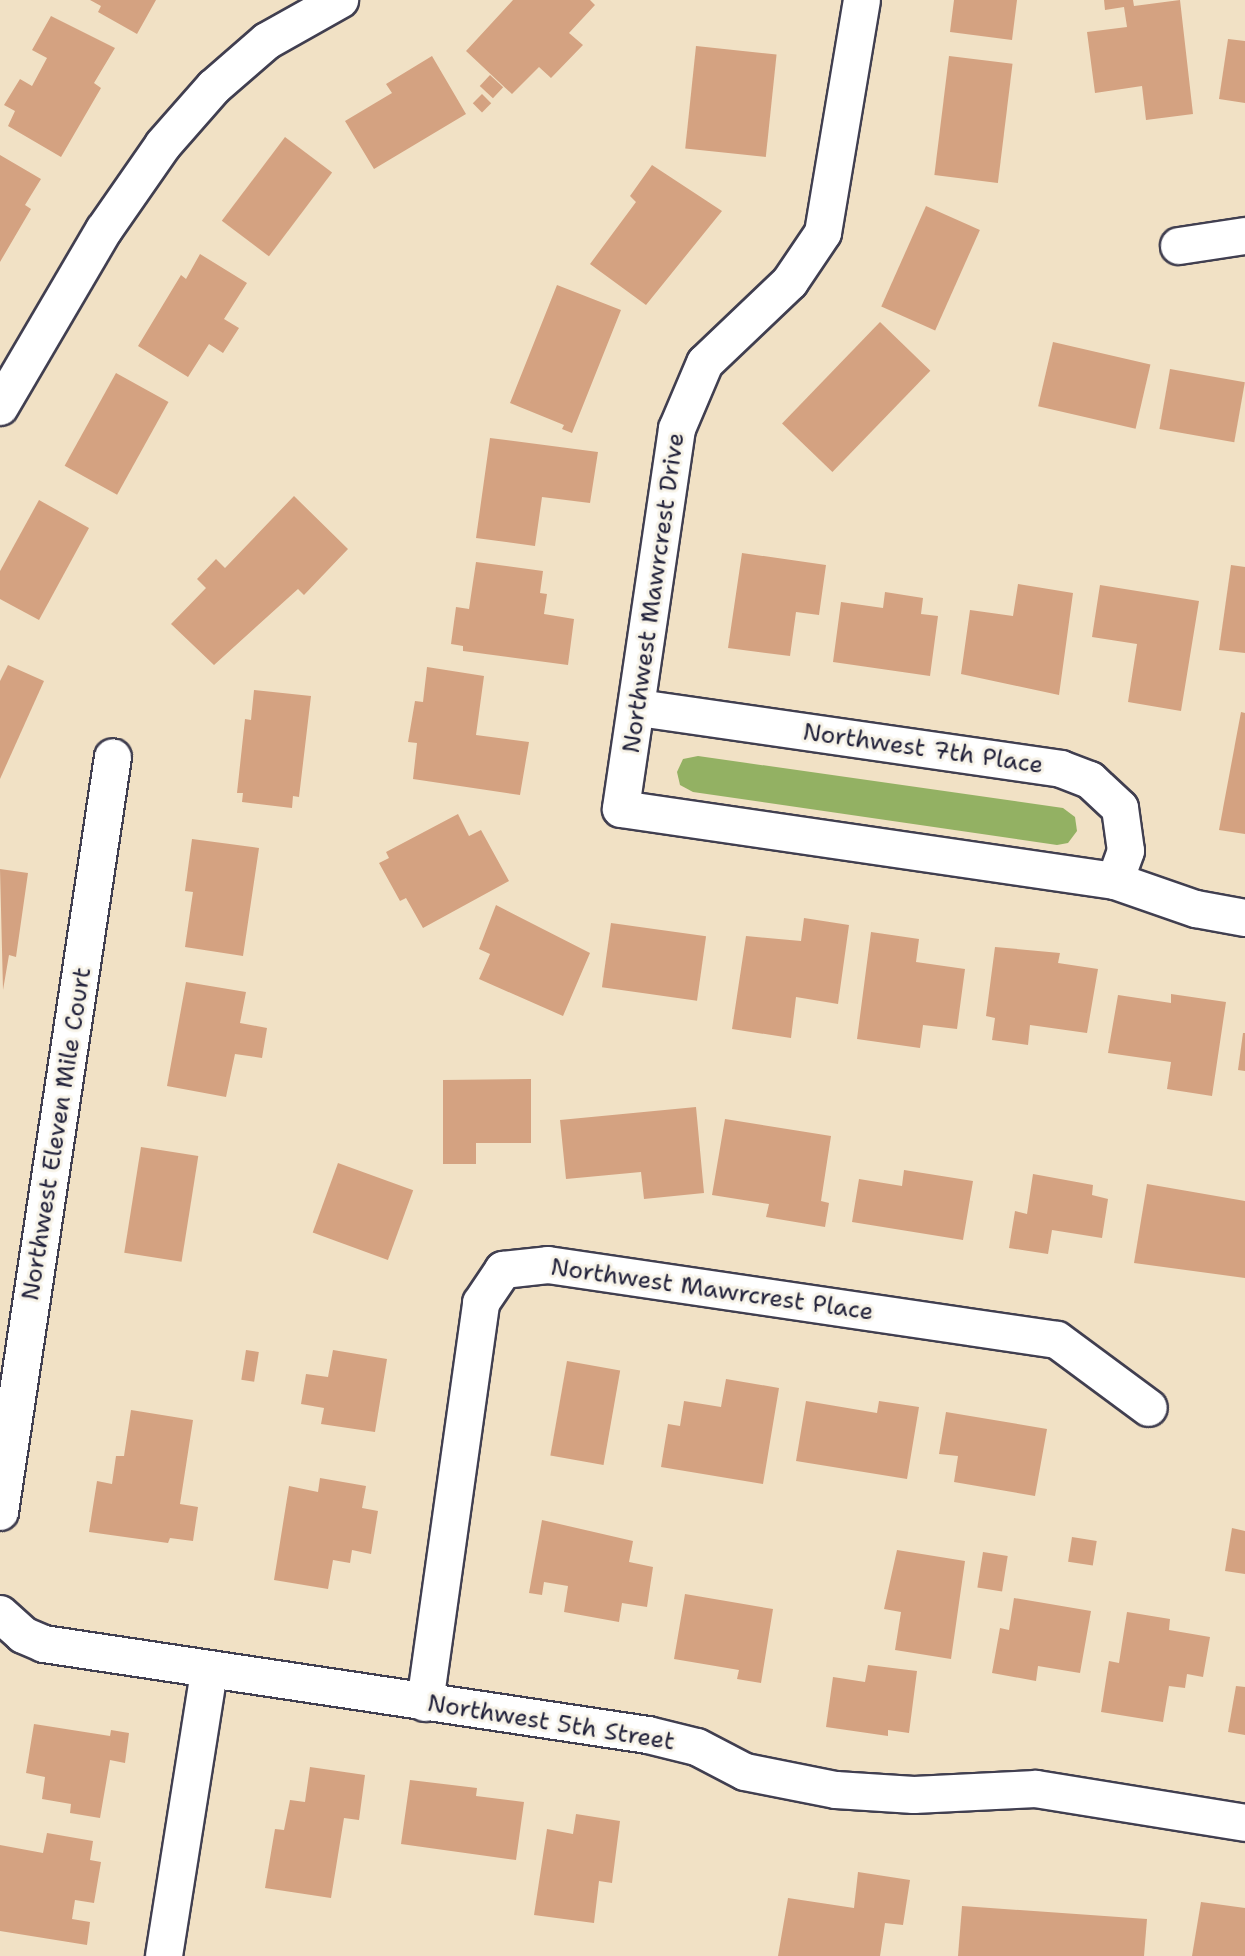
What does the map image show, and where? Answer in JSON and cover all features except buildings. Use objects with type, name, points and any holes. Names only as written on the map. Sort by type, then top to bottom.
[{"type":"street","name":"Northwest Mawrcrest Drive","points":[[862,0],[823,233],[790,282],[705,363],[677,429],[639,708],[621,809],[1115,881]]},
{"type":"street","points":[[0,407],[104,230],[163,145],[214,87],[267,41],[328,2]]},
{"type":"street","points":[[1179,246],[1245,236]]},
{"type":"street","name":"Northwest 7th Place","points":[[639,708],[1061,769],[1090,780],[1120,808],[1126,851],[1115,881]]},
{"type":"street","name":"Northwest Eleven Mile Court","points":[[0,1512],[113,757]]},
{"type":"street","points":[[1115,881],[1196,909],[1245,918]]},
{"type":"street","name":"Northwest Mawrcrest Place","points":[[425,1703],[481,1303],[503,1270],[548,1265],[1057,1340],[1149,1408]]},
{"type":"street","name":"Northwest 5th Street","points":[[1,1616],[44,1644],[648,1735],[697,1747],[745,1772],[836,1790],[914,1795],[1036,1789],[1245,1823]]},
{"type":"street","points":[[164,1956],[209,1671]]},
{"type":"green space","points":[[698,756],[1063,808],[1075,817],[1077,831],[1068,843],[1057,845],[693,792],[680,785],[677,772],[683,759]]}]
